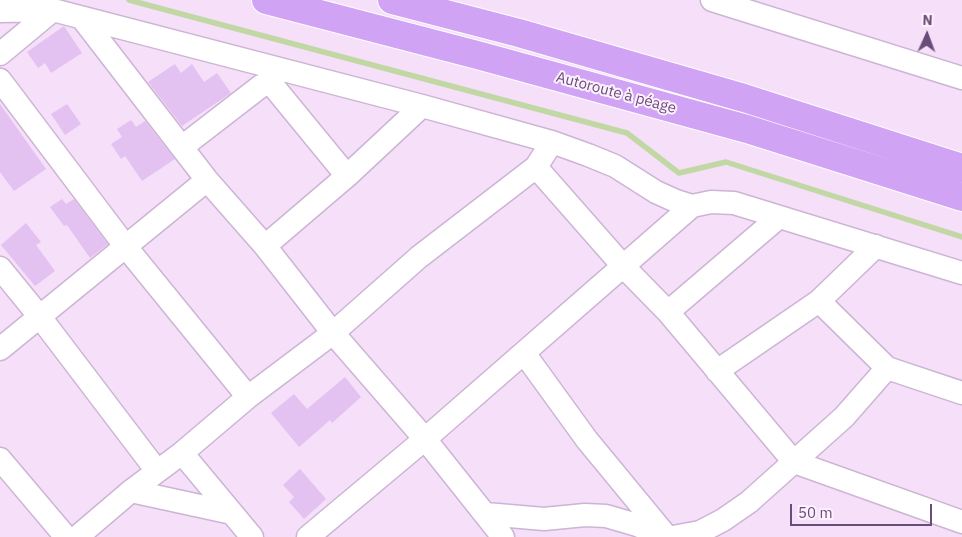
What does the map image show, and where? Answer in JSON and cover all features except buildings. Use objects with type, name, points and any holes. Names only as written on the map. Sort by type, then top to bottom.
[{"type":"highway","name":"Autoroute à péage","points":[[266,0],[481,56],[747,129],[962,197]]},
{"type":"highway","points":[[392,0],[519,33],[744,98],[962,168]]},
{"type":"street","points":[[726,2],[962,78]]},
{"type":"street","points":[[0,54],[53,10]]},
{"type":"street","points":[[0,11],[53,10],[422,106],[552,142],[615,166],[656,192],[692,206]]},
{"type":"street","points":[[82,18],[207,180],[265,246],[333,333],[425,439],[486,514],[499,536]]},
{"type":"street","points":[[0,80],[126,247],[248,397]]},
{"type":"street","points":[[182,147],[261,86],[267,84],[274,87],[347,176]]},
{"type":"street","points":[[265,246],[347,176],[422,106]]},
{"type":"street","points":[[77,537],[130,492],[182,454],[248,397],[333,333],[419,257],[536,167],[552,142]]},
{"type":"street","points":[[536,167],[623,266],[668,312],[794,462],[962,522]]},
{"type":"street","points":[[0,349],[207,180]]},
{"type":"street","points":[[308,537],[425,439],[692,206],[711,202],[734,203],[962,273]]},
{"type":"street","points":[[668,312],[779,217]]},
{"type":"street","points":[[717,371],[819,301],[876,246]]},
{"type":"street","points":[[0,268],[40,317],[157,471]]},
{"type":"street","points":[[819,301],[887,368],[962,393]]},
{"type":"street","points":[[524,353],[587,440],[666,537]]},
{"type":"street","points":[[673,537],[700,532],[723,520],[749,502],[844,417],[887,368]]},
{"type":"street","points":[[182,454],[252,537]]},
{"type":"street","points":[[0,459],[66,537]]},
{"type":"street","points":[[130,492],[232,513]]},
{"type":"street","points":[[486,514],[544,519],[585,515],[606,516],[637,525],[666,537]]},
{"type":"shaded area","points":[[0,0],[962,0],[962,537],[0,537]]},
{"type":"waterway","points":[[129,0],[627,133],[679,173],[726,162],[962,237]]}]
